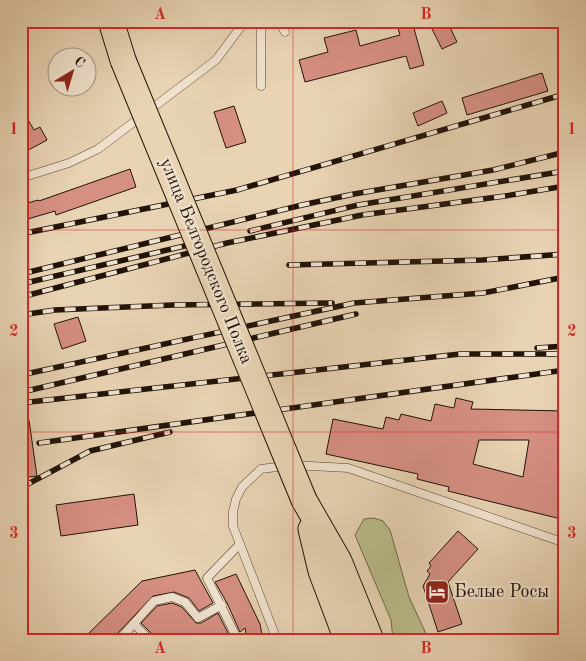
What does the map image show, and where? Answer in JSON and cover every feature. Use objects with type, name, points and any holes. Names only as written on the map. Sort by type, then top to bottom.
[{"type":"main road","name":"улица Белгородского Полка","points":[[111,21],[122,60],[304,500],[339,562],[371,640]]},
{"type":"main road","name":"улица Белгородского Полка","points":[[304,500],[321,571],[347,640]]},
{"type":"lane","points":[[21,178],[69,163],[98,149],[216,60],[245,21]]},
{"type":"lane","points":[[261,21],[261,86]]},
{"type":"lane","points":[[278,21],[285,32]]},
{"type":"lane","points":[[277,640],[233,526],[233,512],[236,499],[242,487],[261,469],[293,465],[348,468],[565,542]]},
{"type":"lane","points":[[238,640],[207,578],[240,544]]},
{"type":"lane","points":[[119,640],[154,601],[172,597],[185,602],[198,618],[222,605]]},
{"type":"lane","points":[[134,624],[150,640]]},
{"type":"green space","points":[[374,518],[383,521],[390,530],[409,597],[429,640],[393,640],[391,620],[355,535],[364,519]]},
{"type":"building","points":[[396,21],[412,21],[424,65],[410,69],[406,56],[305,82],[299,60],[328,52],[324,38],[356,30],[360,46],[400,35]]},
{"type":"building","points":[[428,21],[447,21],[457,42],[442,49]]},
{"type":"building","points":[[542,73],[548,91],[467,115],[462,98]]},
{"type":"building","points":[[442,101],[447,113],[418,126],[413,113]]},
{"type":"building","points":[[234,106],[246,142],[226,148],[214,112]]},
{"type":"building","points":[[21,108],[34,130],[40,127],[47,140],[21,154]]},
{"type":"building","points":[[130,169],[136,187],[56,215],[55,211],[21,221],[21,205],[39,201]]},
{"type":"building","points":[[78,317],[86,341],[62,349],[54,324]]},
{"type":"building","points":[[456,398],[473,402],[471,409],[565,411],[565,520],[448,491],[449,487],[417,479],[418,474],[326,454],[333,419],[383,429],[386,417],[399,420],[401,414],[431,421],[435,404],[454,408]],"holes":[[[479,440],[529,440],[523,477],[473,464]]]},
{"type":"building","points":[[21,420],[29,420],[37,476],[21,478]]},
{"type":"building","points":[[134,494],[138,525],[61,536],[56,505]]},
{"type":"building","name":"Белые Росы","points":[[458,531],[478,549],[448,582],[462,624],[438,632],[423,586],[430,574],[427,571],[431,566],[429,563]]},
{"type":"building","points":[[195,570],[213,603],[199,611],[189,598],[174,592],[153,596],[113,640],[82,640],[142,581]]},
{"type":"building","points":[[236,574],[260,624],[263,640],[247,640],[245,628],[240,632],[215,582]]},
{"type":"building","points":[[172,603],[182,607],[196,623],[201,623],[218,613],[231,639],[156,640],[141,623],[157,606]]},
{"type":"railway","points":[[21,234],[237,190],[565,94]]},
{"type":"railway","points":[[21,274],[302,205],[493,170],[565,152]]},
{"type":"railway","points":[[250,231],[358,205],[565,171]]},
{"type":"railway","points":[[21,297],[227,243],[362,215],[565,186]]},
{"type":"railway","points":[[21,284],[206,241]]},
{"type":"railway","points":[[289,265],[482,260],[565,254]]},
{"type":"railway","points":[[21,375],[354,303],[483,293],[565,277]]},
{"type":"railway","points":[[21,315],[55,310],[173,305],[332,303]]},
{"type":"railway","points":[[22,392],[356,314]]},
{"type":"railway","points":[[537,348],[565,346]]},
{"type":"railway","points":[[21,403],[460,354],[565,354]]},
{"type":"railway","points":[[39,443],[565,370]]},
{"type":"railway","points":[[21,486],[90,451],[170,432]]},
{"type":"place","name":"Белые Росы","points":[[437,592]]}]
